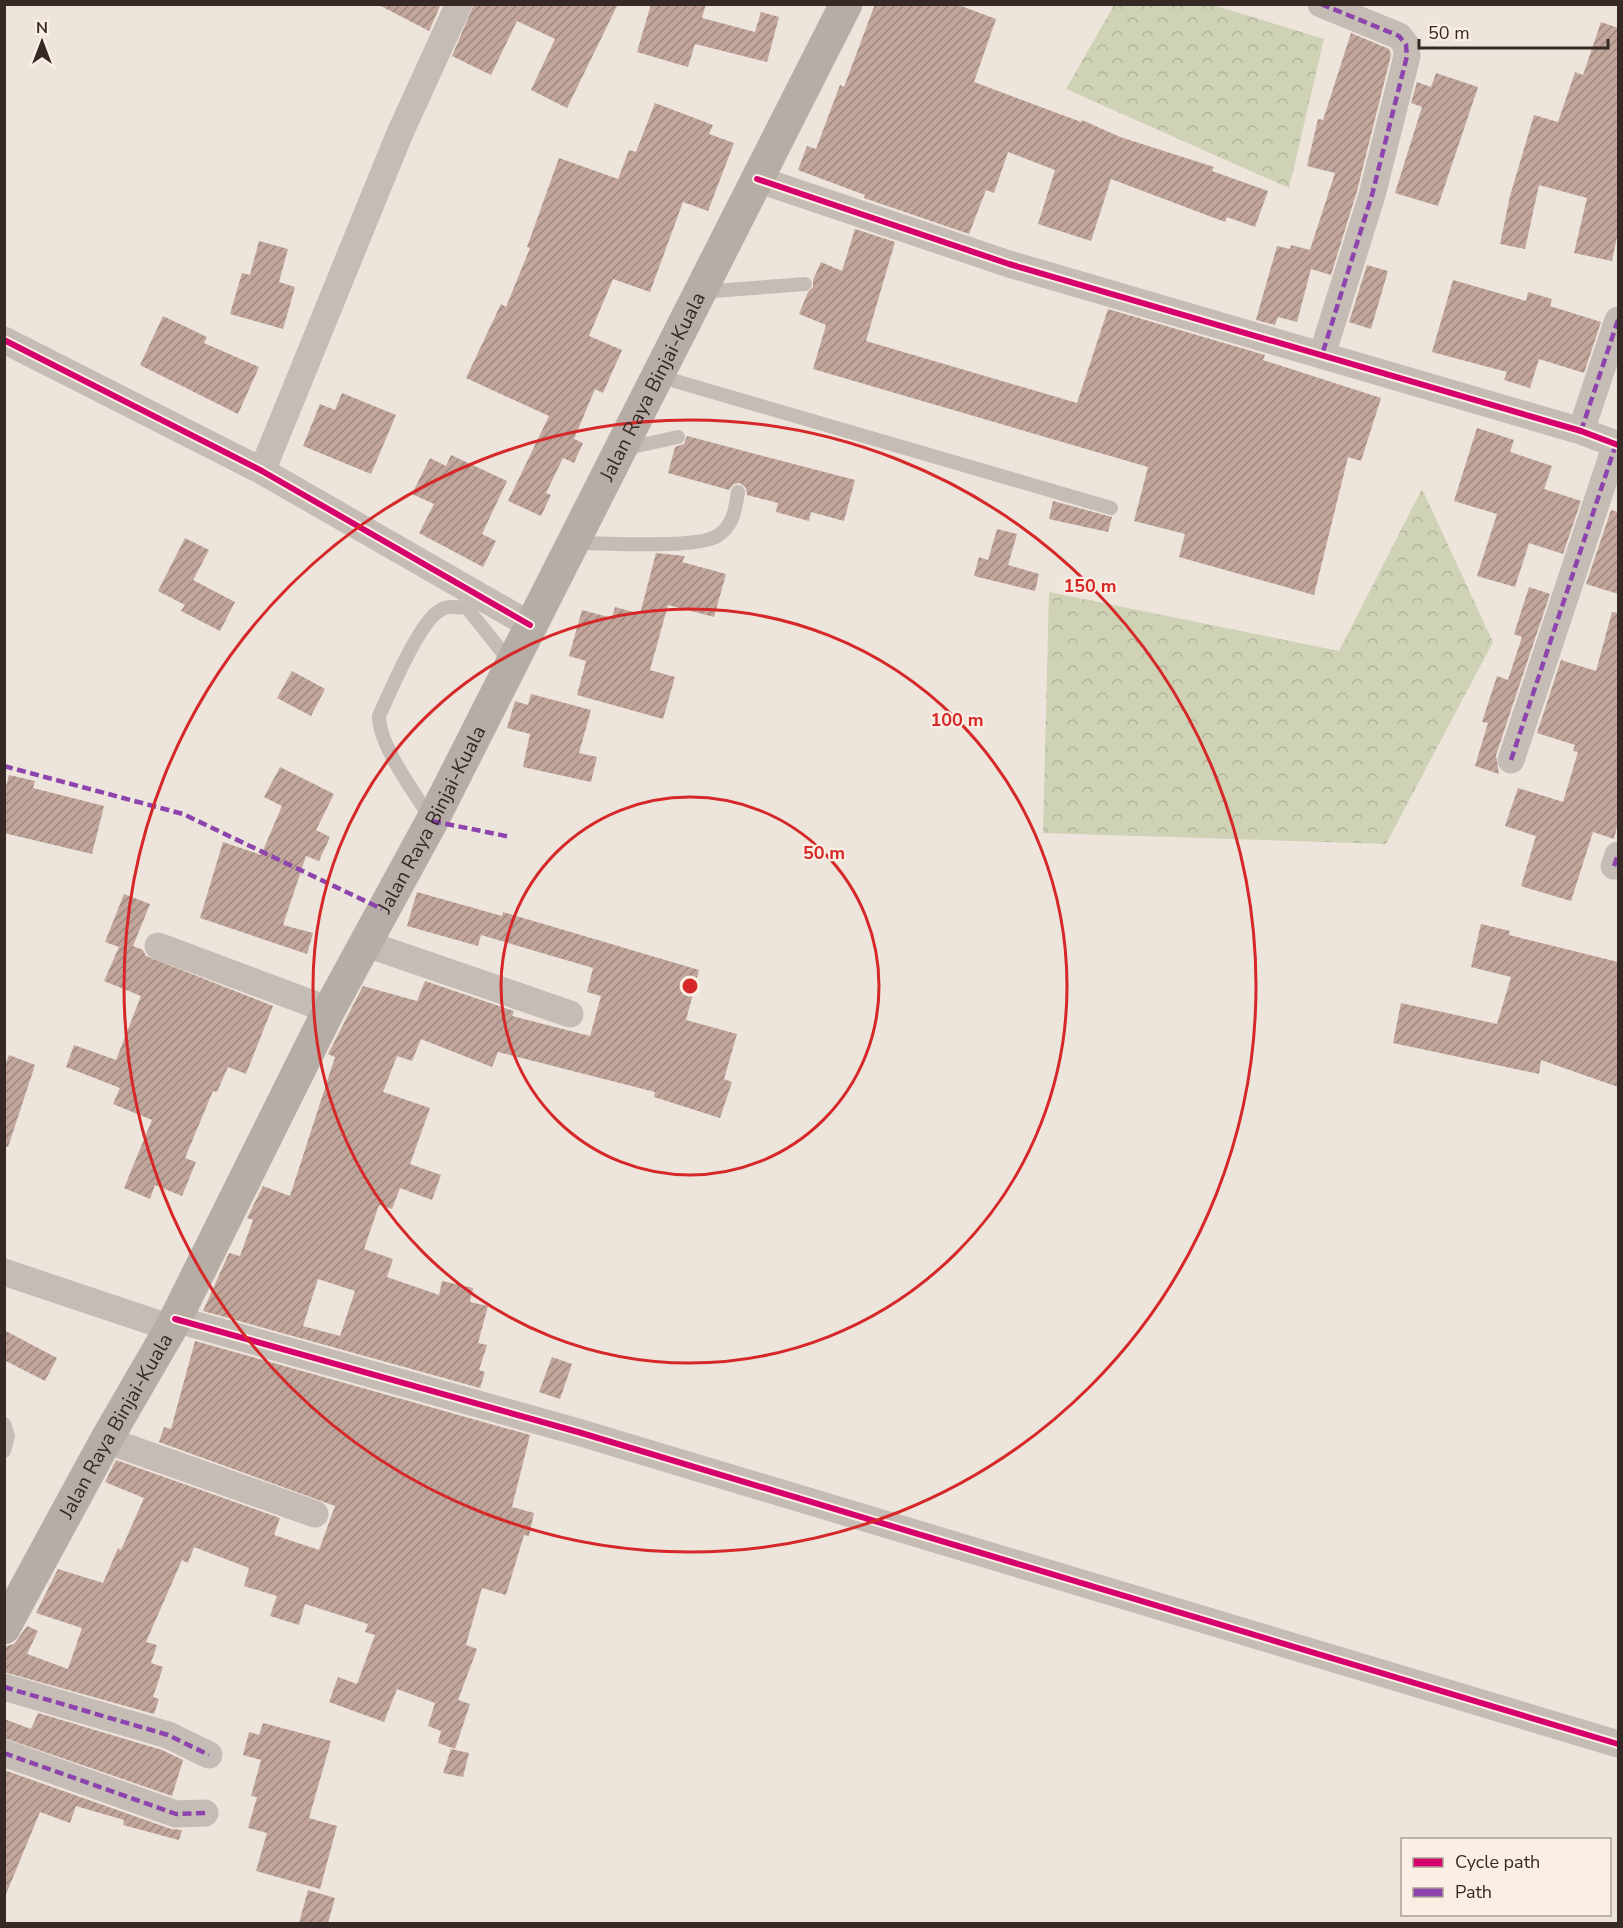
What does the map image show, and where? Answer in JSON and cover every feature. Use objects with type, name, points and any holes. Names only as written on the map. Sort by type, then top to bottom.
[{"type":"main road","name":"Jalan Raya Binjai-Kuala","points":[[4,1628],[106,1440],[173,1324],[328,1010],[432,821],[846,4]]},
{"type":"street","points":[[262,471],[400,133],[459,4]]},
{"type":"street","points":[[1321,4],[1399,36],[1406,45],[1407,56],[1372,195],[1322,355]]},
{"type":"street","points":[[757,179],[1009,264],[1581,430],[1617,444],[1511,760]]},
{"type":"street","points":[[1581,430],[1618,320]]},
{"type":"street","points":[[4,340],[262,471],[530,625]]},
{"type":"street","points":[[364,943],[570,1014]]},
{"type":"street","points":[[158,946],[328,1010]]},
{"type":"street","points":[[4,1272],[173,1324],[578,1432],[1618,1744]]},
{"type":"street","points":[[106,1440],[315,1514]]},
{"type":"street","points":[[4,1687],[168,1735],[210,1755]]},
{"type":"street","points":[[4,1753],[176,1814],[205,1814]]},
{"type":"lane","points":[[699,292],[805,284]]},
{"type":"lane","points":[[656,375],[1111,508]]},
{"type":"lane","points":[[618,451],[678,437]]},
{"type":"lane","points":[[572,543],[690,543],[716,537],[734,519],[738,492]]},
{"type":"lane","points":[[432,821],[387,744],[379,724],[379,716],[405,663],[430,617],[441,609],[454,606],[466,608],[511,663]]},
{"type":"lane","points":[[4,1424],[8,1436],[4,1451]]},
{"type":"green space","points":[[1114,5],[1213,5],[1324,39],[1289,188],[1066,89]]},
{"type":"green space","points":[[1422,489],[1493,642],[1386,844],[1043,833],[1049,592],[1339,651]]},
{"type":"building","points":[[377,4],[441,4],[429,31]]},
{"type":"building","points":[[474,4],[618,4],[567,108],[531,90],[555,39],[517,21],[491,75],[452,56]]},
{"type":"building","points":[[651,4],[706,4],[702,18],[755,32],[761,12],[779,17],[767,62],[695,44],[688,67],[637,52]]},
{"type":"building","points":[[875,4],[956,4],[996,19],[974,82],[1081,122],[1082,120],[1120,137],[1214,167],[1212,171],[1268,191],[1255,227],[1227,217],[1225,222],[1111,179],[1091,241],[1038,224],[1055,170],[1008,152],[994,193],[986,190],[969,234],[864,198],[865,195],[798,170],[807,146],[816,149],[840,85],[844,87]]},
{"type":"building","points":[[1601,22],[1618,28],[1618,232],[1612,261],[1574,253],[1587,198],[1539,185],[1525,249],[1500,244],[1510,196],[1534,115],[1558,122],[1575,72],[1583,75]]},
{"type":"building","points":[[1351,33],[1389,49],[1391,55],[1357,191],[1331,275],[1311,269],[1297,322],[1278,317],[1275,325],[1256,320],[1277,246],[1290,249],[1291,245],[1310,250],[1335,173],[1307,166],[1318,119],[1323,120]]},
{"type":"building","points":[[1436,73],[1478,87],[1438,206],[1395,193],[1422,107],[1411,103],[1417,82],[1431,87]]},
{"type":"building","points":[[655,103],[713,125],[709,134],[734,143],[708,211],[683,202],[650,292],[613,279],[589,336],[622,350],[603,393],[595,389],[574,439],[583,443],[574,463],[563,458],[546,493],[551,495],[541,516],[508,501],[549,416],[466,378],[501,304],[506,307],[530,248],[527,247],[559,158],[618,179],[629,150],[636,152]]},
{"type":"building","points":[[855,229],[895,242],[866,341],[1077,403],[1108,309],[1265,355],[1263,360],[1381,398],[1361,461],[1348,457],[1314,595],[1179,557],[1185,534],[1134,521],[1148,467],[813,369],[826,325],[799,314],[808,292],[813,287],[813,280],[821,262],[842,271]]},
{"type":"building","points":[[259,241],[288,249],[279,282],[295,287],[283,329],[230,314],[242,273],[250,275]]},
{"type":"building","points":[[1367,265],[1388,271],[1371,329],[1349,322]]},
{"type":"building","points":[[1453,280],[1526,301],[1528,292],[1552,299],[1550,306],[1601,322],[1584,373],[1539,359],[1530,388],[1504,380],[1507,372],[1432,352]]},
{"type":"building","points":[[163,316],[207,337],[204,343],[259,367],[238,414],[140,365]]},
{"type":"building","points":[[342,393],[396,415],[371,474],[303,446],[320,404],[335,410]]},
{"type":"building","points":[[1477,428],[1514,440],[1510,452],[1552,466],[1544,489],[1581,501],[1563,554],[1529,543],[1515,587],[1477,576],[1497,514],[1454,501]]},
{"type":"building","points":[[687,436],[855,480],[844,521],[811,512],[809,521],[776,512],[778,503],[747,495],[746,488],[740,483],[734,484],[729,490],[668,473],[675,447],[684,444]]},
{"type":"building","points":[[451,455],[507,481],[482,534],[496,541],[483,567],[419,533],[434,504],[412,494],[430,458],[446,466]]},
{"type":"building","points":[[1053,501],[1112,517],[1108,532],[1049,519]]},
{"type":"building","points":[[1611,510],[1618,512],[1618,594],[1586,584]]},
{"type":"building","points":[[997,529],[1017,534],[1008,565],[1039,574],[1035,591],[974,576],[979,557],[988,560]]},
{"type":"building","points":[[185,538],[209,550],[193,580],[235,602],[220,631],[181,611],[185,605],[158,591]]},
{"type":"building","points":[[656,553],[685,556],[682,562],[726,574],[714,617],[668,605],[650,670],[675,677],[663,719],[577,695],[586,661],[569,656],[582,610],[612,618],[615,607],[640,614]]},
{"type":"building","points":[[1529,587],[1550,594],[1496,755],[1499,774],[1475,766],[1488,723],[1482,722],[1497,676],[1508,680],[1522,637],[1514,634]]},
{"type":"building","points":[[1612,612],[1618,613],[1618,823],[1614,839],[1593,832],[1571,901],[1521,886],[1536,836],[1505,826],[1518,788],[1563,802],[1578,752],[1573,751],[1575,745],[1537,733],[1561,660],[1596,671]]},
{"type":"building","points":[[292,671],[325,689],[311,716],[277,698]]},
{"type":"building","points":[[531,694],[591,710],[579,753],[597,757],[591,782],[523,767],[530,734],[507,728],[515,701],[528,705]]},
{"type":"building","points":[[280,767],[334,794],[316,830],[330,837],[319,861],[306,856],[283,925],[313,933],[307,954],[200,918],[223,842],[261,855],[282,806],[264,797]]},
{"type":"building","points":[[9,775],[35,781],[33,788],[104,806],[92,854],[4,833],[4,794]]},
{"type":"building","points":[[417,892],[502,916],[503,912],[699,970],[686,1020],[737,1034],[724,1079],[732,1082],[720,1118],[654,1097],[655,1092],[498,1052],[492,1067],[421,1039],[412,1061],[397,1056],[383,1092],[430,1108],[410,1164],[441,1175],[432,1200],[400,1188],[392,1209],[379,1205],[364,1249],[393,1259],[387,1277],[439,1295],[442,1281],[473,1288],[470,1302],[488,1306],[478,1343],[487,1345],[479,1370],[485,1372],[480,1388],[203,1311],[229,1253],[240,1256],[253,1220],[247,1218],[263,1186],[290,1196],[335,1057],[328,1054],[363,986],[417,1001],[425,981],[514,1011],[512,1016],[590,1036],[601,996],[587,992],[593,968],[481,935],[478,946],[407,926]],"holes":[[[318,1279],[355,1291],[340,1336],[303,1326]]]},
{"type":"building","points":[[124,894],[150,904],[133,946],[143,950],[146,956],[273,1006],[246,1074],[228,1067],[217,1092],[213,1091],[185,1158],[196,1162],[182,1196],[155,1185],[150,1199],[124,1188],[152,1120],[113,1104],[120,1088],[66,1067],[74,1045],[116,1060],[141,996],[104,981],[119,947],[105,942]]},
{"type":"building","points":[[1481,924],[1510,931],[1509,935],[1618,962],[1618,1087],[1541,1060],[1539,1074],[1393,1043],[1401,1003],[1497,1024],[1511,977],[1471,967]]},
{"type":"building","points":[[9,1055],[35,1065],[8,1147],[4,1146],[4,1067]]},
{"type":"building","points":[[4,1330],[57,1358],[45,1381],[4,1360]]},
{"type":"building","points":[[195,1341],[530,1435],[512,1507],[534,1513],[529,1536],[524,1535],[506,1595],[482,1588],[466,1645],[477,1649],[458,1700],[470,1704],[455,1749],[438,1743],[441,1731],[428,1726],[435,1703],[397,1689],[384,1722],[329,1702],[338,1677],[357,1684],[375,1635],[365,1632],[368,1624],[305,1604],[299,1625],[270,1616],[277,1596],[244,1586],[249,1568],[194,1547],[188,1563],[182,1560],[146,1642],[157,1645],[151,1663],[163,1667],[153,1697],[159,1699],[154,1714],[4,1672],[4,1647],[14,1644],[27,1626],[38,1631],[27,1654],[68,1669],[82,1628],[36,1613],[58,1569],[103,1583],[118,1548],[121,1550],[144,1498],[105,1482],[116,1460],[280,1518],[274,1535],[319,1550],[335,1506],[159,1442],[164,1427],[171,1429]]},
{"type":"building","points":[[552,1357],[572,1364],[560,1399],[539,1392]]},
{"type":"building","points":[[38,1713],[162,1750],[183,1760],[172,1796],[4,1738],[4,1719],[31,1729]]},
{"type":"building","points":[[263,1723],[331,1741],[309,1818],[337,1826],[320,1889],[256,1871],[267,1833],[248,1828],[257,1797],[251,1796],[261,1760],[243,1755],[249,1732],[259,1735]]},
{"type":"building","points":[[451,1749],[469,1753],[463,1777],[443,1773]]},
{"type":"building","points":[[4,1770],[171,1829],[182,1830],[179,1840],[123,1825],[124,1820],[76,1806],[70,1823],[40,1812],[4,1899]]},
{"type":"building","points":[[308,1890],[335,1898],[328,1923],[299,1923]]},
{"type":"marked path","points":[[1321,4],[1399,36],[1406,45],[1407,56],[1372,195],[1322,355]]},
{"type":"marked path","points":[[1581,431],[1618,320]]},
{"type":"marked path","points":[[1511,760],[1616,444]]},
{"type":"marked path","points":[[4,766],[183,814],[382,909]]},
{"type":"marked path","points":[[432,821],[511,837]]},
{"type":"marked path","points":[[1614,866],[1618,855]]},
{"type":"marked path","points":[[4,1687],[168,1735],[209,1755]]},
{"type":"marked path","points":[[4,1753],[176,1814],[205,1813]]},
{"type":"cycle path","points":[[757,179],[1009,264],[1581,431],[1618,445]]},
{"type":"cycle path","points":[[4,340],[262,471],[530,625]]},
{"type":"cycle path","points":[[175,1319],[578,1432],[1618,1744]]}]
